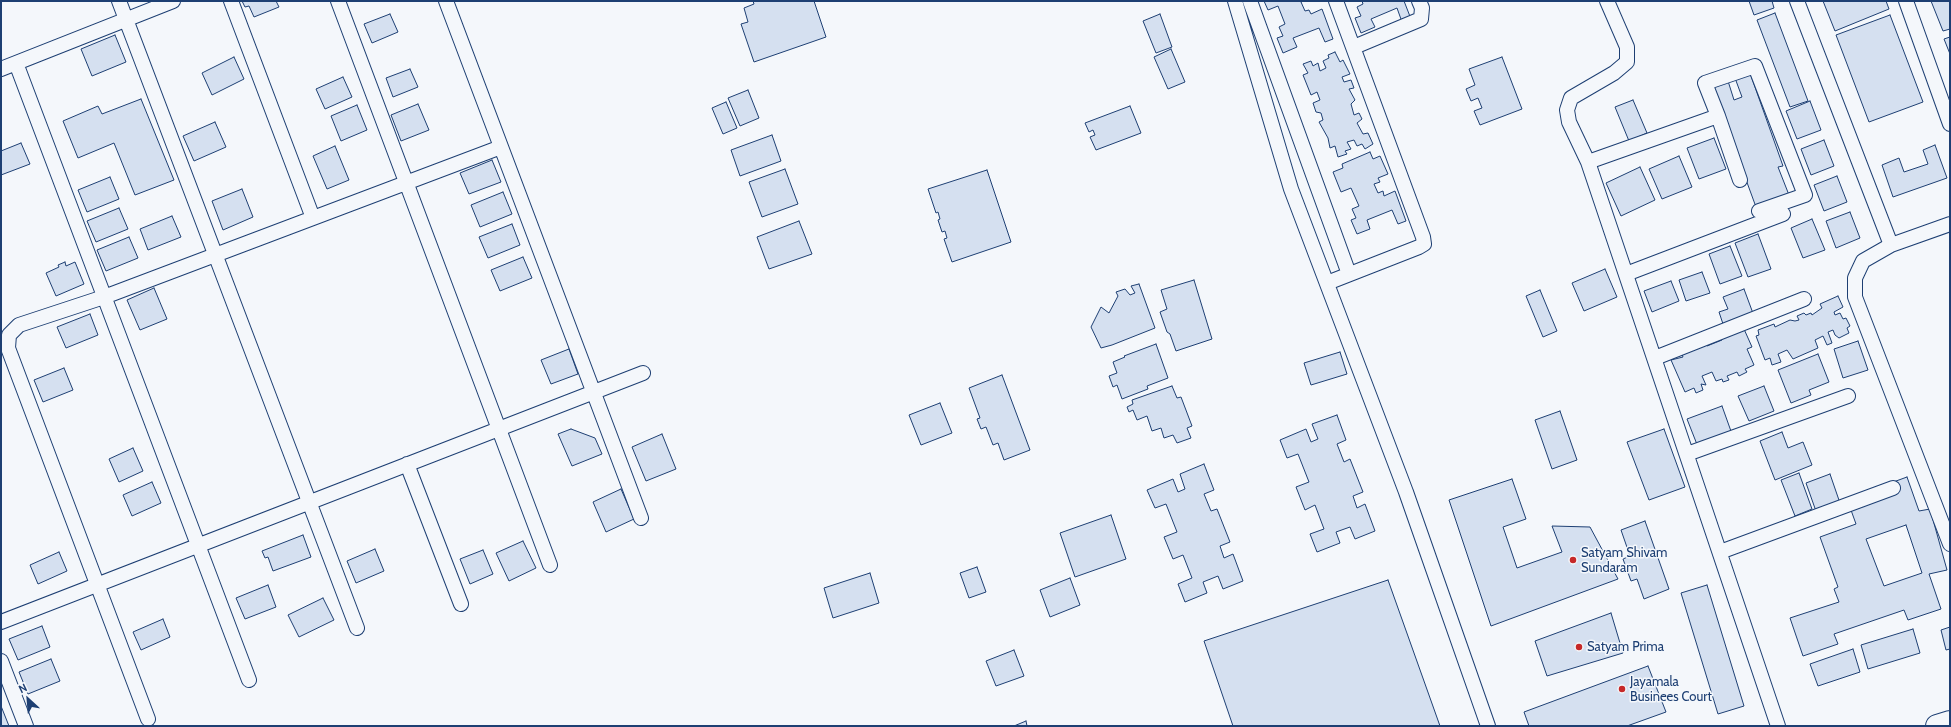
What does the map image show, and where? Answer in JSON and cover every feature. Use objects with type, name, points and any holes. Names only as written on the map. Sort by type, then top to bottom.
[{"type":"highway","points":[[1937,726],[1950,722]]},
{"type":"street","points":[[119,1],[357,628]]},
{"type":"street","points":[[1,70],[173,1]]},
{"type":"street","points":[[231,1],[313,218]]},
{"type":"street","points":[[338,1],[550,565]]},
{"type":"street","points":[[446,1],[641,518]]},
{"type":"street","points":[[1250,1],[1349,274]]},
{"type":"street","points":[[1327,283],[1424,244],[1423,237],[1336,1]]},
{"type":"street","points":[[1354,47],[1421,19],[1422,8],[1419,1]]},
{"type":"street","points":[[1607,1],[1627,47],[1627,62],[1614,73],[1571,98],[1567,110],[1569,122],[1588,162],[1778,726]]},
{"type":"street","points":[[1797,1],[1891,245]]},
{"type":"street","points":[[1906,1],[1950,124]]},
{"type":"street","points":[[1236,2],[1290,189],[1406,492],[1488,726]]},
{"type":"street","points":[[16,63],[249,680]]},
{"type":"street","points":[[1740,180],[1705,83],[1755,66],[1805,195],[1759,210]]},
{"type":"street","points":[[1588,162],[1718,116]]},
{"type":"street","points":[[148,719],[8,348],[9,335],[19,325],[104,297],[501,147]]},
{"type":"street","points":[[1626,274],[1783,214]]},
{"type":"street","points":[[1950,224],[1891,245],[1863,261],[1855,278],[1855,297],[1950,544]]},
{"type":"street","points":[[1655,358],[1804,299]]},
{"type":"street","points":[[1,622],[643,373]]},
{"type":"street","points":[[1687,454],[1848,396]]},
{"type":"street","points":[[407,464],[460,604]]},
{"type":"street","points":[[1720,552],[1893,488]]},
{"type":"street","points":[[1,661],[26,726]]},
{"type":"building","points":[[242,1],[276,1],[279,7],[254,17],[249,6],[245,7]]},
{"type":"building","points":[[753,1],[814,1],[826,37],[754,62],[741,24],[748,22],[744,8],[754,4]]},
{"type":"building","points":[[1264,1],[1304,1],[1301,2],[1305,11],[1309,10],[1311,14],[1322,9],[1333,39],[1325,42],[1319,28],[1293,38],[1297,47],[1283,53],[1277,38],[1283,36],[1279,27],[1285,24],[1278,6],[1268,10]]},
{"type":"building","points":[[1362,1],[1404,1],[1411,19],[1402,22],[1397,8],[1371,19],[1375,27],[1361,33],[1355,18],[1361,16],[1357,7],[1363,4]]},
{"type":"building","points":[[1749,1],[1772,1],[1774,8],[1754,15]]},
{"type":"building","points":[[1823,1],[1886,1],[1889,9],[1835,31]]},
{"type":"building","points":[[1931,1],[1950,1],[1950,29],[1943,31]]},
{"type":"building","points":[[1775,13],[1808,101],[1790,107],[1757,20]]},
{"type":"building","points":[[390,14],[398,32],[372,43],[364,24]]},
{"type":"building","points":[[1160,14],[1172,47],[1156,53],[1143,21]]},
{"type":"building","points":[[1890,15],[1923,102],[1869,122],[1836,35]]},
{"type":"building","points":[[115,35],[126,62],[92,76],[81,49]]},
{"type":"building","points":[[1950,37],[1950,54],[1944,39]]},
{"type":"building","points":[[1171,49],[1185,82],[1168,89],[1154,57]]},
{"type":"building","points":[[1335,52],[1340,62],[1343,60],[1350,74],[1342,77],[1344,82],[1351,80],[1354,88],[1349,89],[1355,100],[1351,104],[1354,115],[1359,113],[1362,119],[1357,123],[1363,134],[1368,133],[1373,144],[1365,149],[1362,144],[1357,146],[1354,140],[1347,142],[1351,149],[1345,151],[1347,154],[1338,157],[1335,146],[1330,148],[1328,138],[1319,122],[1323,120],[1321,113],[1316,112],[1313,103],[1320,100],[1317,92],[1311,95],[1303,75],[1308,73],[1303,64],[1311,61],[1313,66],[1318,63],[1320,71],[1326,68],[1323,61],[1329,58],[1328,55]]},
{"type":"building","points":[[234,57],[244,79],[212,95],[202,73]]},
{"type":"building","points":[[1502,57],[1522,109],[1480,125],[1474,111],[1482,108],[1478,98],[1471,101],[1466,89],[1475,85],[1469,69]]},
{"type":"building","points":[[410,69],[418,87],[393,97],[386,78]]},
{"type":"building","points":[[1750,73],[1783,166],[1778,167],[1789,195],[1756,207],[1712,87],[1728,81],[1734,100],[1742,97],[1735,78]]},
{"type":"building","points":[[343,77],[352,97],[325,109],[316,89]]},
{"type":"building","points":[[748,90],[759,118],[740,126],[728,98]]},
{"type":"building","points":[[141,99],[174,180],[135,195],[114,143],[78,158],[63,121],[98,106],[102,114]]},
{"type":"building","points":[[1633,100],[1647,133],[1629,141],[1615,107]]},
{"type":"building","points":[[1810,101],[1821,130],[1797,139],[1786,111]]},
{"type":"building","points":[[726,102],[737,128],[723,134],[712,108]]},
{"type":"building","points":[[418,104],[429,130],[401,141],[391,115]]},
{"type":"building","points":[[357,105],[367,130],[341,141],[331,116]]},
{"type":"building","points":[[1130,106],[1141,133],[1096,150],[1090,137],[1095,135],[1093,130],[1089,132],[1085,123]]},
{"type":"building","points":[[215,122],[226,147],[194,161],[183,136]]},
{"type":"building","points":[[772,135],[781,161],[740,176],[731,150]]},
{"type":"building","points":[[1714,138],[1726,169],[1699,179],[1687,148]]},
{"type":"building","points":[[1824,140],[1834,166],[1811,175],[1801,149]]},
{"type":"building","points":[[21,143],[30,164],[1,175],[1,151]]},
{"type":"building","points":[[1935,145],[1947,178],[1893,197],[1882,165],[1899,158],[1904,172],[1928,164],[1923,150]]},
{"type":"building","points":[[335,146],[349,180],[327,189],[313,156]]},
{"type":"building","points":[[1370,152],[1373,159],[1380,156],[1388,174],[1378,178],[1380,182],[1374,184],[1378,193],[1383,191],[1384,196],[1395,191],[1406,221],[1398,224],[1392,210],[1367,220],[1370,229],[1357,234],[1351,220],[1356,218],[1352,209],[1359,206],[1351,188],[1341,192],[1333,172],[1343,168],[1342,164]]},
{"type":"building","points":[[1679,156],[1692,187],[1662,199],[1649,169]]},
{"type":"building","points":[[492,160],[501,182],[469,194],[460,173]]},
{"type":"building","points":[[1640,167],[1655,200],[1621,216],[1606,183]]},
{"type":"building","points":[[785,169],[798,204],[762,217],[749,182]]},
{"type":"building","points":[[987,170],[1011,242],[952,262],[944,239],[947,238],[945,231],[942,232],[938,220],[940,219],[938,212],[936,213],[928,189]]},
{"type":"building","points":[[1837,176],[1847,202],[1824,211],[1814,185]]},
{"type":"building","points":[[110,177],[119,199],[87,212],[78,190]]},
{"type":"building","points":[[242,189],[253,217],[223,230],[212,201]]},
{"type":"building","points":[[503,192],[512,214],[480,227],[471,205]]},
{"type":"building","points":[[119,208],[128,229],[96,242],[87,221]]},
{"type":"building","points":[[1850,212],[1860,238],[1836,248],[1826,221]]},
{"type":"building","points":[[172,216],[181,237],[148,250],[140,229]]},
{"type":"building","points":[[1812,219],[1825,250],[1803,258],[1791,228]]},
{"type":"building","points":[[799,221],[812,254],[769,269],[757,237]]},
{"type":"building","points":[[512,224],[520,245],[488,258],[479,237]]},
{"type":"building","points":[[1758,234],[1771,269],[1748,277],[1735,243]]},
{"type":"building","points":[[129,237],[138,258],[106,271],[97,250]]},
{"type":"building","points":[[1730,246],[1742,276],[1720,284],[1709,254]]},
{"type":"building","points":[[523,257],[532,278],[500,291],[491,270]]},
{"type":"building","points":[[65,262],[66,266],[75,262],[84,284],[56,296],[46,273],[59,267],[58,265]]},
{"type":"building","points":[[1605,269],[1617,297],[1584,311],[1572,283]]},
{"type":"building","points":[[1702,272],[1710,293],[1686,301],[1679,280]]},
{"type":"building","points":[[1194,280],[1212,339],[1176,351],[1160,312],[1167,309],[1161,290]]},
{"type":"building","points":[[1671,281],[1679,301],[1652,312],[1644,291]]},
{"type":"building","points":[[1139,284],[1155,328],[1101,348],[1091,327],[1101,307],[1109,313],[1118,296],[1116,292],[1125,289],[1130,295],[1135,293],[1131,286]]},
{"type":"building","points":[[154,288],[167,319],[140,330],[127,300]]},
{"type":"building","points":[[1744,289],[1754,316],[1724,327],[1719,312],[1728,309],[1723,297]]},
{"type":"building","points":[[1540,290],[1557,331],[1543,337],[1526,296]]},
{"type":"building","points":[[1838,296],[1843,307],[1834,312],[1835,315],[1840,313],[1843,319],[1846,318],[1850,326],[1847,328],[1849,333],[1839,338],[1835,335],[1833,330],[1828,332],[1832,343],[1827,345],[1823,336],[1815,340],[1818,348],[1793,359],[1787,350],[1778,354],[1781,362],[1772,365],[1770,358],[1765,360],[1756,336],[1759,335],[1758,330],[1774,324],[1775,327],[1790,320],[1799,320],[1797,316],[1804,313],[1806,315],[1811,313],[1812,315],[1822,308],[1820,304]]},
{"type":"building","points":[[90,314],[98,335],[66,348],[57,327]]},
{"type":"building","points":[[1744,329],[1752,347],[1747,349],[1754,365],[1745,369],[1747,372],[1739,376],[1737,372],[1727,376],[1729,380],[1723,382],[1722,379],[1716,381],[1712,372],[1702,376],[1706,385],[1701,384],[1703,390],[1696,393],[1694,388],[1685,392],[1671,360],[1683,357],[1681,352],[1705,342],[1707,346],[1722,340],[1720,334]]},
{"type":"building","points":[[1858,341],[1868,370],[1843,378],[1834,349]]},
{"type":"building","points":[[1156,344],[1168,378],[1147,386],[1148,389],[1122,399],[1117,385],[1113,387],[1109,376],[1117,373],[1113,362],[1125,357],[1124,356]]},
{"type":"building","points":[[569,349],[578,374],[551,384],[541,360]]},
{"type":"building","points":[[1340,352],[1347,374],[1311,385],[1304,363]]},
{"type":"building","points":[[1818,354],[1829,382],[1809,390],[1811,395],[1791,403],[1778,370]]},
{"type":"building","points":[[64,368],[73,390],[43,402],[34,380]]},
{"type":"building","points":[[1002,375],[1030,450],[1004,460],[998,443],[993,445],[986,427],[981,429],[977,419],[980,418],[969,388]]},
{"type":"building","points":[[1172,386],[1177,398],[1181,397],[1192,426],[1187,428],[1191,438],[1177,443],[1173,435],[1164,438],[1161,428],[1152,431],[1147,416],[1137,420],[1133,410],[1129,412],[1127,407],[1133,404],[1132,400]]},
{"type":"building","points":[[1764,386],[1774,411],[1749,421],[1738,396]]},
{"type":"building","points":[[940,403],[952,433],[921,445],[909,415]]},
{"type":"building","points":[[1722,406],[1732,434],[1698,447],[1687,419]]},
{"type":"building","points":[[1560,411],[1577,460],[1552,469],[1535,420]]},
{"type":"building","points":[[1337,415],[1346,440],[1337,444],[1344,462],[1350,459],[1363,492],[1353,496],[1357,508],[1365,504],[1375,531],[1355,539],[1350,527],[1336,532],[1340,543],[1317,552],[1310,534],[1324,529],[1315,505],[1305,510],[1296,487],[1309,482],[1298,454],[1287,458],[1280,440],[1306,429],[1311,442],[1318,439],[1312,424]]},
{"type":"building","points":[[571,429],[595,438],[602,454],[572,466],[558,434]]},
{"type":"building","points":[[1664,429],[1685,487],[1649,500],[1627,442]]},
{"type":"building","points":[[1782,432],[1788,448],[1803,442],[1812,465],[1775,480],[1760,441]]},
{"type":"building","points":[[662,434],[676,469],[646,481],[632,447]]},
{"type":"building","points":[[133,448],[143,471],[119,482],[109,459]]},
{"type":"building","points":[[1204,464],[1214,490],[1204,494],[1211,511],[1217,509],[1230,542],[1220,546],[1224,558],[1233,554],[1243,581],[1223,589],[1218,576],[1203,582],[1207,593],[1185,602],[1178,584],[1192,578],[1183,555],[1173,559],[1164,537],[1177,532],[1166,504],[1155,508],[1147,490],[1173,479],[1178,492],[1185,489],[1180,474]]},
{"type":"building","points":[[1799,473],[1812,509],[1795,516],[1781,480]]},
{"type":"building","points":[[1830,474],[1841,506],[1817,514],[1806,483]]},
{"type":"building","points":[[1907,477],[1919,511],[1930,509],[1947,570],[1929,574],[1941,609],[1908,620],[1904,610],[1834,634],[1838,644],[1803,656],[1790,618],[1839,602],[1834,589],[1838,587],[1820,537],[1856,524],[1847,499]],"holes":[[[1906,525],[1922,573],[1884,586],[1866,539]]]},
{"type":"building","name":"Satyam Shivam Sundaram","points":[[1512,479],[1526,519],[1503,527],[1517,568],[1562,552],[1552,526],[1590,527],[1618,579],[1491,626],[1449,500]]},
{"type":"building","points":[[152,482],[161,503],[132,516],[123,495]]},
{"type":"building","points":[[621,489],[634,519],[606,532],[593,502]]},
{"type":"building","points":[[1111,515],[1126,559],[1075,577],[1060,533]]},
{"type":"building","points":[[1645,521],[1669,589],[1644,599],[1637,579],[1631,581],[1623,559],[1630,556],[1621,530]]},
{"type":"building","points":[[303,535],[311,557],[273,571],[268,557],[265,558],[262,551]]},
{"type":"building","points":[[523,541],[536,568],[509,581],[496,553]]},
{"type":"building","points":[[375,549],[384,571],[356,583],[347,561]]},
{"type":"building","points":[[483,550],[493,574],[470,584],[460,559]]},
{"type":"building","points":[[59,552],[67,571],[38,584],[30,565]]},
{"type":"building","points":[[977,567],[986,592],[969,598],[960,573]]},
{"type":"building","points":[[870,573],[879,603],[833,618],[824,588]]},
{"type":"building","points":[[1070,578],[1080,605],[1050,617],[1040,590]]},
{"type":"building","points":[[1388,580],[1440,726],[1233,726],[1204,641]]},
{"type":"building","points":[[268,585],[276,607],[245,619],[236,598]]},
{"type":"building","points":[[1707,585],[1744,706],[1718,714],[1681,593]]},
{"type":"building","points":[[323,598],[334,620],[299,637],[288,615]]},
{"type":"building","name":"Satyam Prima","points":[[1611,613],[1623,653],[1547,676],[1535,641]]},
{"type":"building","points":[[163,619],[170,637],[141,650],[133,632]]},
{"type":"building","points":[[42,626],[50,647],[18,660],[9,639]]},
{"type":"building","points":[[1950,627],[1950,649],[1946,650],[1941,630]]},
{"type":"building","points":[[1913,629],[1920,653],[1868,669],[1861,645]]},
{"type":"building","points":[[1853,649],[1860,672],[1818,686],[1810,664]]},
{"type":"building","points":[[1014,650],[1024,676],[996,686],[986,661]]},
{"type":"building","points":[[51,659],[60,681],[28,694],[19,672]]},
{"type":"building","name":"Jayamala Businees Court","points":[[1648,666],[1666,712],[1627,726],[1529,726],[1524,712]]},
{"type":"building","points":[[1,706],[9,726],[1,726]]},
{"type":"building","points":[[1026,721],[1027,726],[1014,726]]},
{"type":"place","name":"Satyam Shivam Sundaram","points":[[1573,560]]},
{"type":"place","name":"Satyam Prima","points":[[1579,647]]},
{"type":"place","name":"Jayamala Businees Court","points":[[1622,689]]}]
